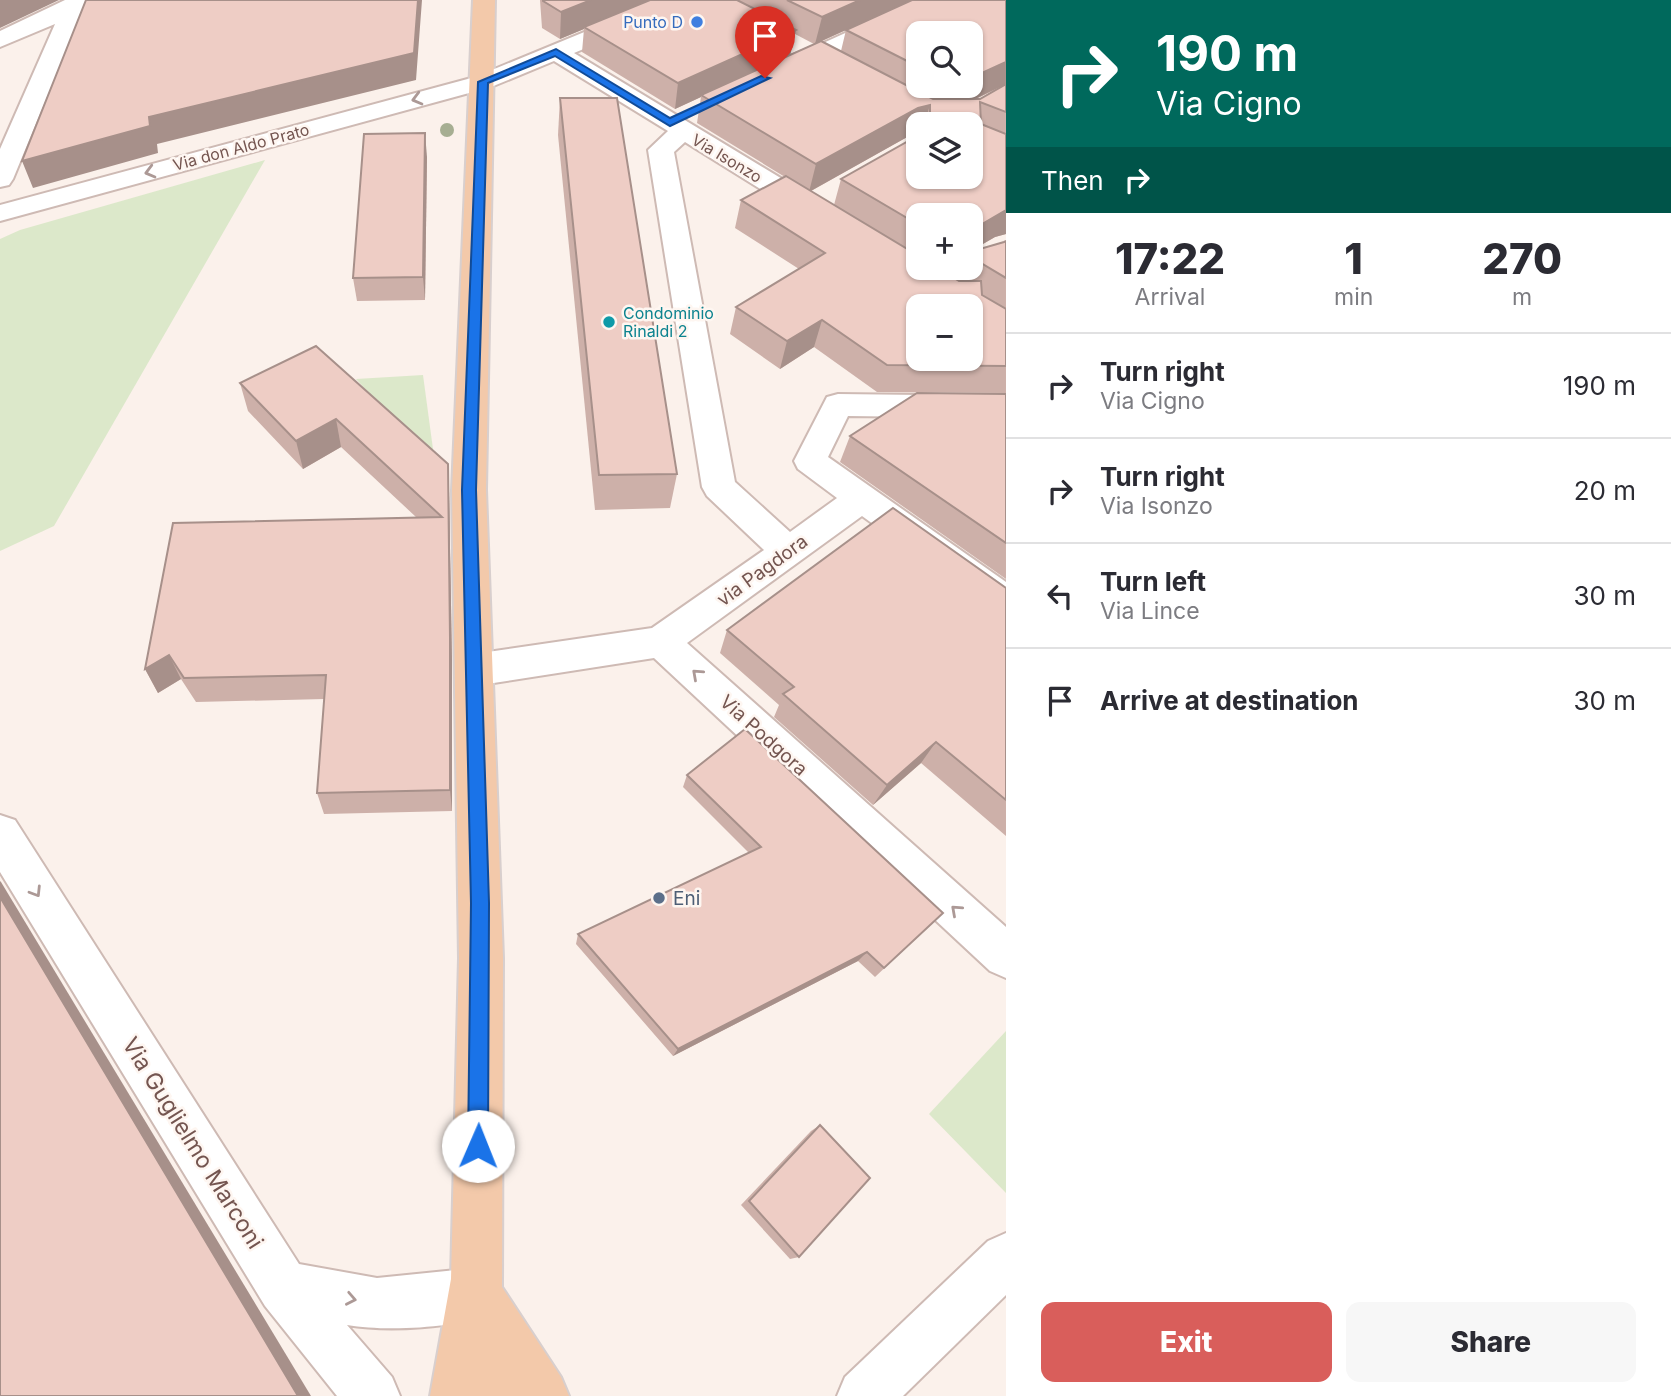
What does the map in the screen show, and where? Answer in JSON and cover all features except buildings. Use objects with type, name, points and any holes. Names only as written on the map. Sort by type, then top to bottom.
[{"type":"main road","points":[[484,0],[469,490],[481,958],[476,1294],[487,1396]]},
{"type":"main road","points":[[457,1396],[476,1294]]},
{"type":"main road","points":[[476,1294],[542,1396]]},
{"type":"street","points":[[556,52],[639,8],[681,0]]},
{"type":"street","points":[[765,78],[936,0]]},
{"type":"street","points":[[0,40],[75,3]]},
{"type":"street","points":[[0,180],[75,3]]},
{"type":"street","points":[[789,44],[836,69]]},
{"type":"street","name":"Via don Aldo Prato","points":[[0,213],[483,82],[556,52]]},
{"type":"street","name":"Via Isonzo","points":[[556,52],[819,200],[841,227]]},
{"type":"street","points":[[682,122],[662,150],[719,487],[788,551]]},
{"type":"street","points":[[1006,407],[838,405],[810,461],[1006,601]]},
{"type":"street","name":"via Pagdora","points":[[661,642],[862,498]]},
{"type":"street","points":[[474,670],[661,642]]},
{"type":"street","name":"Via Podgora","points":[[661,642],[1006,956]]},
{"type":"street","name":"Via Guglielmo Marconi","points":[[1,838],[284,1287],[373,1396]]},
{"type":"street","points":[[864,1396],[1006,1259]]},
{"type":"street","points":[[284,1287],[377,1304],[476,1294]]},
{"type":"green space","points":[[265,160],[54,526],[0,551],[0,239],[20,230]]},
{"type":"green space","points":[[423,375],[435,464],[356,379]]},
{"type":"green space","points":[[1006,1031],[1006,1193],[929,1114]]},
{"type":"place","name":"Punto D","points":[[697,22]]},
{"type":"place","name":"Condominio Rinaldi 2","points":[[609,322]]},
{"type":"place","name":"Eni","points":[[659,898]]},
{"type":"route","points":[[478,1146],[481,958],[469,490],[483,82],[556,52],[670,122],[765,78]]}]
